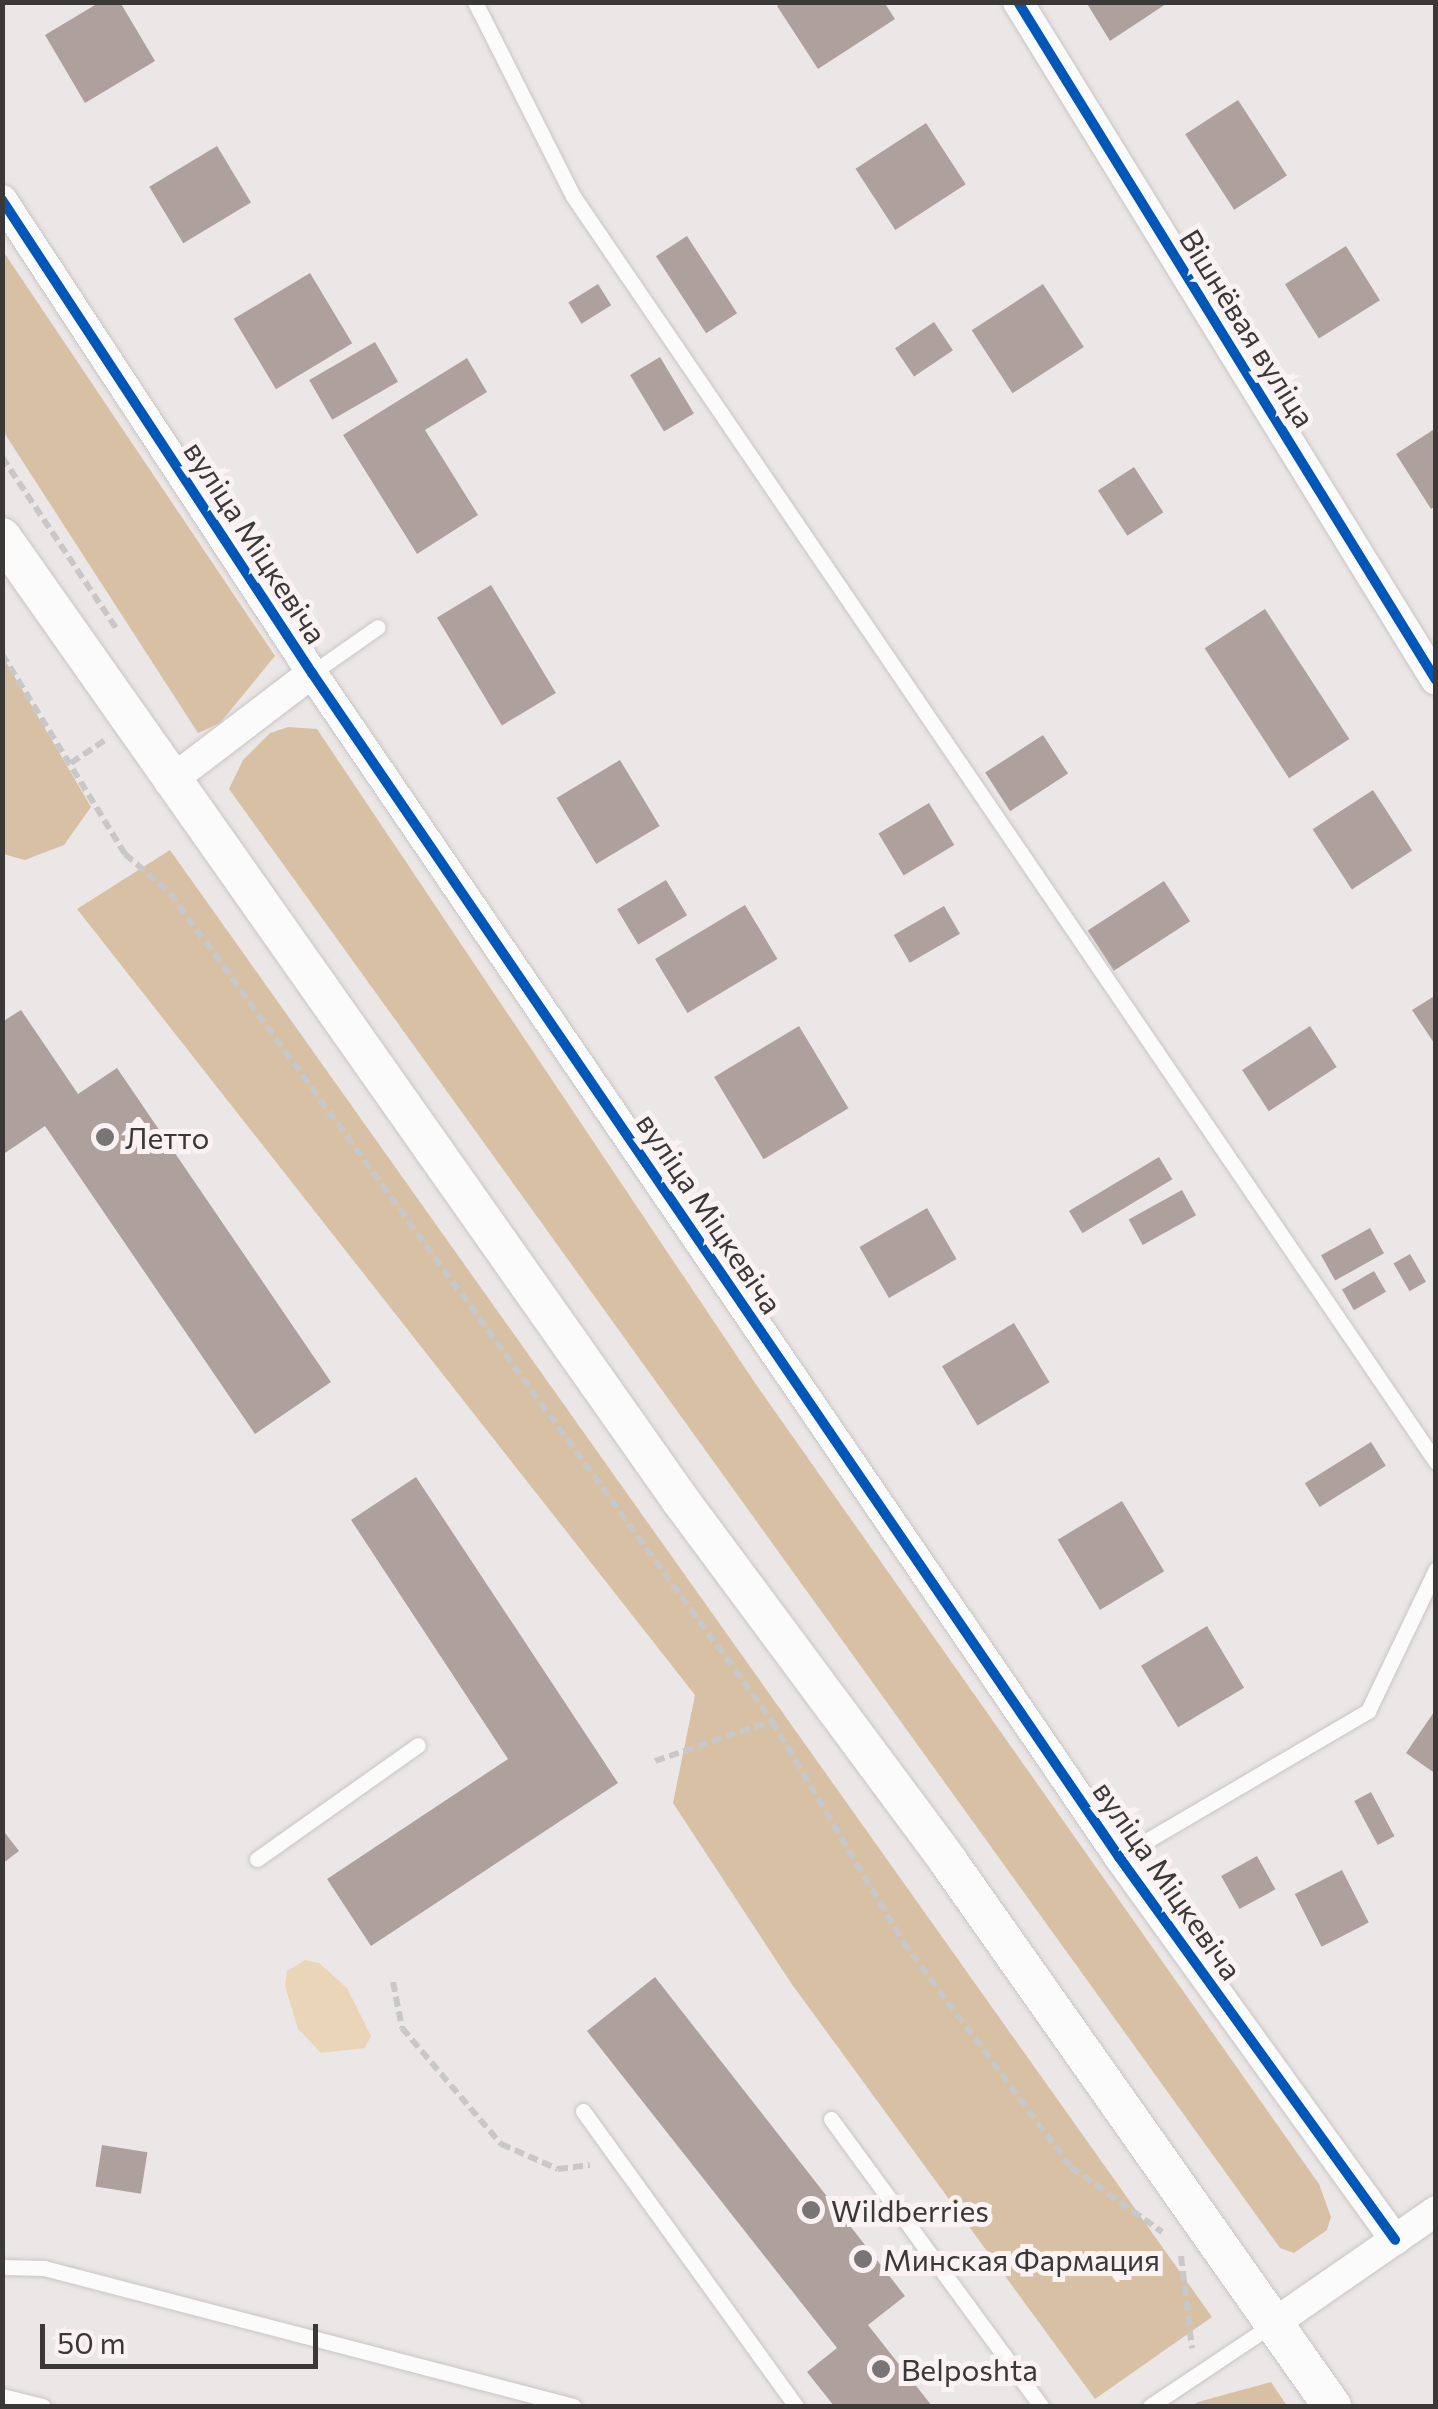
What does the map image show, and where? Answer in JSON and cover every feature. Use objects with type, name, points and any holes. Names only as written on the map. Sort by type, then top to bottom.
[{"type":"street","name":"Вішнёвая вуліца","points":[[1018,2],[1436,680]]},
{"type":"street","name":"вуліца Міцкевіча","points":[[2,200],[312,672],[1119,1858],[1394,2240]]},
{"type":"street","points":[[2,537],[169,782],[1332,2406]]},
{"type":"street","points":[[169,782],[312,672]]},
{"type":"street","points":[[1273,2324],[1436,2211]]},
{"type":"lane","points":[[475,2],[574,196],[1436,1462]]},
{"type":"lane","points":[[312,672],[378,627]]},
{"type":"lane","points":[[1119,1858],[1368,1711],[1436,1569]]},
{"type":"lane","points":[[257,1860],[418,1744]]},
{"type":"lane","points":[[583,2111],[796,2406]]},
{"type":"lane","points":[[832,2120],[1041,2406]]},
{"type":"lane","points":[[2,2266],[44,2268],[573,2406]]},
{"type":"lane","points":[[1150,2406],[1273,2324]]},
{"type":"lane","points":[[2,2396],[43,2406]]},
{"type":"path","points":[[2,457],[120,635]]},
{"type":"path","points":[[2,654],[125,854],[170,893],[772,1722],[903,1942],[1071,2167],[1179,2245],[1195,2374]]},
{"type":"path","points":[[656,1761],[772,1722]]},
{"type":"path","points":[[393,1982],[402,2028],[502,2144],[558,2169],[619,2161]]},
{"type":"shaded area","points":[[3,251],[275,656],[220,723],[198,733],[3,431]]},
{"type":"shaded area","points":[[2,655],[91,807],[64,845],[25,860],[3,854]]},
{"type":"shaded area","points":[[288,727],[317,729],[755,1383],[1319,2184],[1331,2217],[1327,2230],[1294,2253],[1280,2248],[229,789],[243,760],[270,733]]},
{"type":"shaded area","points":[[170,850],[1212,2317],[1095,2399],[791,1983],[673,1803],[695,1695],[77,909]]},
{"type":"shaded area","points":[[305,1960],[319,1963],[347,1988],[371,2036],[365,2048],[321,2053],[298,2029],[285,1986],[287,1971]]},
{"type":"shaded area","points":[[1271,2382],[1287,2406],[1191,2406],[1198,2402]]},
{"type":"building","points":[[100,2],[120,2],[155,61],[85,103],[45,35]]},
{"type":"building","points":[[783,2],[884,2],[895,19],[818,69],[777,6]]},
{"type":"building","points":[[1086,2],[1169,2],[1110,41]]},
{"type":"building","points":[[1238,100],[1287,175],[1234,210],[1185,134]]},
{"type":"building","points":[[926,123],[966,184],[895,230],[856,169]]},
{"type":"building","points":[[217,146],[251,203],[183,243],[149,187]]},
{"type":"building","points":[[687,236],[737,313],[706,333],[656,256]]},
{"type":"building","points":[[1346,246],[1380,300],[1319,338],[1285,284]]},
{"type":"building","points":[[310,273],[352,343],[276,389],[234,319]]},
{"type":"building","points":[[598,284],[611,305],[582,324],[568,303]]},
{"type":"building","points":[[1043,284],[1084,347],[1013,393],[972,330]]},
{"type":"building","points":[[934,322],[953,350],[914,376],[895,348]]},
{"type":"building","points":[[375,342],[398,382],[332,420],[309,380]]},
{"type":"building","points":[[660,357],[694,414],[664,432],[630,375]]},
{"type":"building","points":[[467,358],[487,392],[425,430],[478,515],[417,554],[343,435]]},
{"type":"building","points":[[1436,428],[1436,506],[1431,509],[1396,454]]},
{"type":"building","points":[[1134,467],[1163,512],[1127,536],[1098,490]]},
{"type":"building","points":[[491,585],[556,693],[502,725],[437,617]]},
{"type":"building","points":[[1265,609],[1349,739],[1289,778],[1205,648]]},
{"type":"building","points":[[1043,735],[1068,774],[1010,811],[985,773]]},
{"type":"building","points":[[620,760],[660,826],[596,864],[557,798]]},
{"type":"building","points":[[1373,790],[1412,850],[1352,890],[1313,829]]},
{"type":"building","points":[[929,803],[954,845],[904,875],[878,833]]},
{"type":"building","points":[[666,880],[687,915],[638,945],[617,909]]},
{"type":"building","points":[[1164,881],[1190,921],[1114,971],[1088,931]]},
{"type":"building","points":[[745,905],[777,959],[687,1013],[655,959]]},
{"type":"building","points":[[944,906],[960,934],[910,963],[894,935]]},
{"type":"building","points":[[1436,995],[1436,1046],[1412,1010]]},
{"type":"building","points":[[21,1010],[78,1094],[117,1068],[331,1382],[255,1434],[45,1126],[2,1155],[2,1022]]},
{"type":"building","points":[[799,1026],[848,1108],[764,1159],[714,1077]]},
{"type":"building","points":[[1310,1026],[1337,1067],[1269,1111],[1242,1070]]},
{"type":"building","points":[[1159,1157],[1172,1179],[1082,1233],[1069,1211]]},
{"type":"building","points":[[1182,1190],[1196,1215],[1143,1245],[1129,1220]]},
{"type":"building","points":[[927,1208],[957,1259],[889,1298],[859,1247]]},
{"type":"building","points":[[1370,1228],[1384,1253],[1335,1281],[1321,1255]]},
{"type":"building","points":[[1410,1254],[1426,1282],[1410,1291],[1394,1264]]},
{"type":"building","points":[[1374,1271],[1386,1292],[1354,1310],[1342,1290]]},
{"type":"building","points":[[1014,1323],[1050,1382],[978,1425],[942,1366]]},
{"type":"building","points":[[1371,1442],[1386,1466],[1320,1507],[1305,1483]]},
{"type":"building","points":[[416,1477],[618,1783],[371,1946],[327,1879],[508,1759],[351,1520]]},
{"type":"building","points":[[1122,1501],[1164,1571],[1100,1610],[1058,1540]]},
{"type":"building","points":[[1207,1626],[1244,1688],[1178,1727],[1141,1666]]},
{"type":"building","points":[[1436,1709],[1436,1774],[1406,1753]]},
{"type":"building","points":[[1371,1792],[1394,1836],[1378,1845],[1354,1801]]},
{"type":"building","points":[[2,1829],[19,1851],[2,1864]]},
{"type":"building","points":[[1257,1856],[1275,1889],[1240,1909],[1221,1876]]},
{"type":"building","points":[[1342,1870],[1369,1923],[1322,1947],[1295,1894]]},
{"type":"building","points":[[655,1977],[905,2296],[868,2325],[932,2406],[834,2406],[807,2372],[837,2348],[587,2031]]},
{"type":"building","points":[[102,2145],[147,2152],[141,2194],[95,2186]]},
{"type":"cycle path","points":[[1018,2],[1436,680]]},
{"type":"cycle path","points":[[2,200],[312,673],[1119,1857],[1395,2240]]},
{"type":"place","name":"Летто","points":[[105,1137]]},
{"type":"place","name":"Wildberries","points":[[811,2210]]},
{"type":"place","name":"Минская Фармация","points":[[863,2259]]},
{"type":"place","name":"Belposhta","points":[[881,2369]]}]
